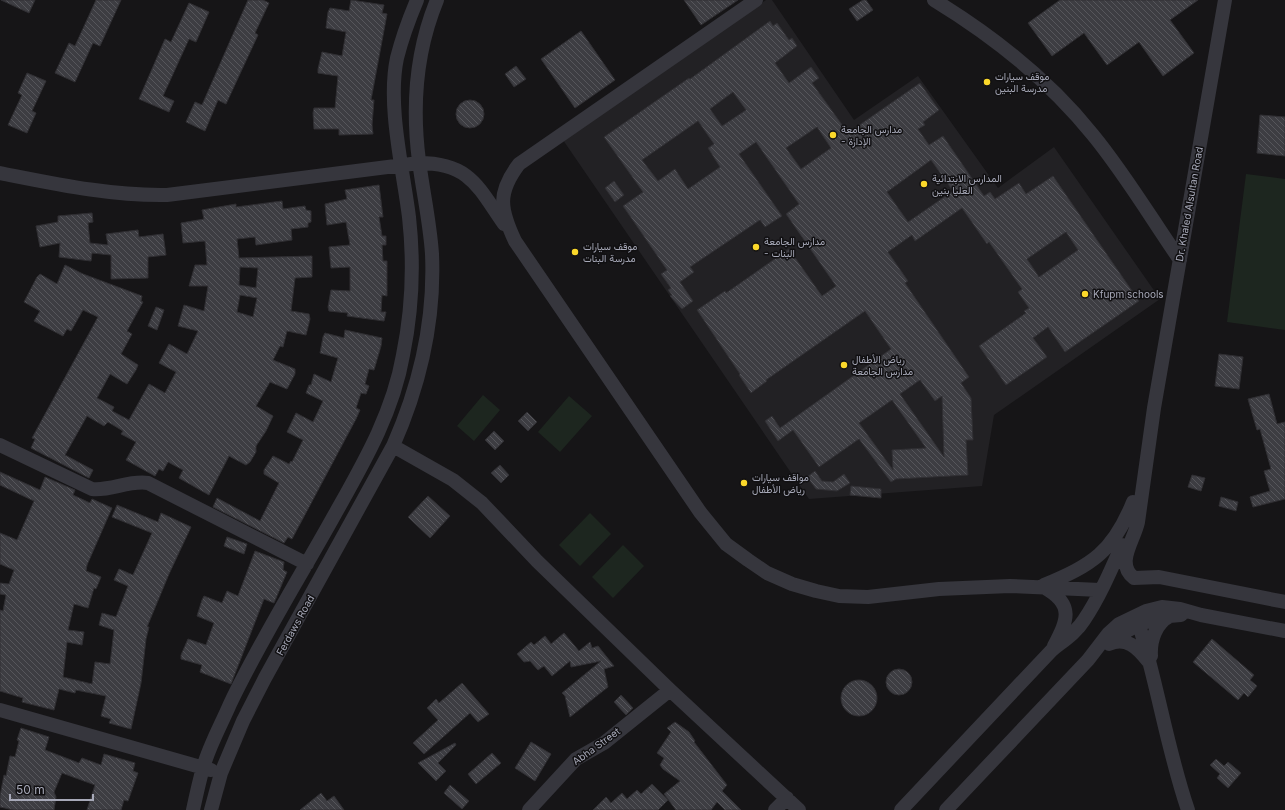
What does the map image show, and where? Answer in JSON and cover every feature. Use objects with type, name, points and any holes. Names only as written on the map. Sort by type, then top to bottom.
[{"type":"street","points":[[193,810],[210,746],[242,680],[286,598],[342,502],[382,425],[403,358],[409,319],[411,276],[409,218],[396,131],[395,92],[397,60],[406,25],[417,0]]},
{"type":"street","name":"Ferdaws Road","points":[[211,810],[221,773],[243,721],[265,678],[394,446],[410,409],[420,373],[430,321],[432,286],[432,254],[419,163],[415,97],[425,34],[437,0]]},
{"type":"street","points":[[515,241],[506,222],[502,198],[509,178],[519,164],[756,0]]},
{"type":"street","points":[[934,0],[968,21],[1007,50],[1078,117],[1116,166],[1180,260]]},
{"type":"street","name":"Dr. Khaled Alsultan Road","points":[[1225,0],[1154,408],[1136,534],[1125,557],[1126,569],[1128,574],[1139,579],[1159,577],[1285,602]]},
{"type":"street","points":[[0,173],[104,192],[139,196],[160,196],[419,163],[447,165],[460,170],[476,184],[700,512],[726,544],[767,573],[792,584],[839,596],[868,597],[939,590],[1010,586],[1100,590]]},
{"type":"street","name":"Dr. Khaled Alsultan Road","points":[[1052,650],[1078,628],[1088,614],[1111,571],[1124,539],[1134,502],[1145,436],[1154,408]]},
{"type":"street","points":[[0,445],[92,489],[102,490],[140,482],[148,483],[307,564]]},
{"type":"street","points":[[394,446],[426,463],[468,491],[537,561],[670,690],[799,810]]},
{"type":"street","points":[[1041,588],[1079,570],[1102,554],[1118,534],[1134,502]]},
{"type":"street","points":[[901,810],[1052,650],[1065,623],[1066,617],[1058,598],[1041,588]]},
{"type":"street","points":[[946,810],[1088,660],[1113,629],[1126,620],[1146,611],[1170,608],[1285,631]]},
{"type":"street","points":[[1146,611],[1139,619],[1139,625],[1152,666]]},
{"type":"street","points":[[1088,660],[1118,636],[1139,625],[1172,615],[1201,615]]},
{"type":"street","points":[[1172,615],[1162,622],[1153,636],[1150,653],[1168,742],[1188,810]]},
{"type":"street","points":[[1107,645],[1118,641],[1128,642],[1138,649],[1152,666]]},
{"type":"street","name":"Abha Street","points":[[529,810],[576,759],[604,743],[670,690]]},
{"type":"street","points":[[0,710],[221,773]]},
{"type":"street","points":[[775,810],[787,798]]},
{"type":"shaded area","points":[[766,0],[772,0],[854,120],[918,76],[998,188],[1054,147],[1160,299],[994,415],[982,486],[809,499],[563,140]]},
{"type":"shaded area","points":[[1246,174],[1285,179],[1285,330],[1227,322]]},
{"type":"shaded area","points":[[483,395],[500,410],[474,441],[457,426]]},
{"type":"shaded area","points":[[569,396],[592,416],[560,452],[538,432]]},
{"type":"shaded area","points":[[590,513],[611,534],[580,566],[559,545]]},
{"type":"shaded area","points":[[623,545],[644,566],[613,598],[592,577]]},
{"type":"building","points":[[1,0],[35,0],[29,13]]},
{"type":"building","points":[[96,0],[121,0],[100,46],[93,43],[75,82],[55,73],[69,43],[75,46]]},
{"type":"building","points":[[248,0],[263,0],[269,3],[255,33],[258,35],[226,104],[218,100],[205,131],[186,122],[195,102],[202,105]]},
{"type":"building","points":[[351,0],[384,5],[382,13],[387,14],[371,100],[374,100],[372,125],[373,134],[339,135],[339,129],[314,129],[314,108],[335,108],[338,76],[318,73],[322,52],[342,56],[346,32],[326,28],[328,12],[330,8],[349,11]]},
{"type":"building","points":[[684,0],[738,0],[701,25]]},
{"type":"building","points":[[863,0],[866,0],[873,10],[857,21],[849,9]]},
{"type":"building","points":[[1060,0],[1198,0],[1170,20],[1194,53],[1163,76],[1139,42],[1107,65],[1084,33],[1052,56],[1028,23]]},
{"type":"building","points":[[189,3],[209,12],[196,42],[189,39],[163,96],[174,101],[169,112],[139,99],[165,39],[171,42]]},
{"type":"building","points":[[770,21],[773,26],[777,23],[789,40],[792,38],[797,46],[775,63],[789,83],[811,67],[819,78],[812,83],[848,133],[920,83],[939,110],[923,122],[925,125],[918,129],[929,145],[943,136],[984,196],[990,192],[995,199],[1019,183],[1026,194],[1053,176],[1139,301],[1065,352],[1048,327],[1033,338],[1047,357],[1006,385],[979,346],[1026,313],[1024,311],[1029,308],[1018,292],[1022,289],[989,242],[987,244],[962,208],[915,241],[912,235],[888,252],[908,281],[905,283],[969,377],[961,383],[971,398],[973,440],[966,440],[968,475],[896,479],[891,482],[859,439],[819,467],[793,430],[778,441],[765,421],[772,416],[780,428],[891,349],[865,311],[766,380],[767,381],[751,393],[739,375],[740,374],[697,310],[725,291],[726,293],[789,249],[822,296],[836,286],[786,214],[799,204],[756,142],[739,154],[782,216],[765,227],[760,220],[690,267],[694,272],[680,282],[693,301],[682,309],[670,296],[672,295],[668,290],[671,288],[661,274],[667,270],[623,206],[643,192],[604,137],[689,78],[690,79]],"holes":[[[733,92],[746,110],[722,126],[710,109]],[[698,121],[714,144],[708,148],[720,167],[688,189],[675,169],[658,181],[642,160]],[[817,127],[831,148],[801,169],[786,148]],[[931,160],[953,191],[908,222],[887,192]],[[1066,232],[1078,250],[1039,277],[1027,259]],[[920,380],[935,401],[942,396],[944,457],[900,394]],[[892,400],[926,448],[892,450],[893,470],[859,423]]]},
{"type":"building","points":[[581,31],[615,80],[575,108],[541,59]]},
{"type":"building","points":[[516,66],[526,79],[514,87],[505,74]]},
{"type":"building","points":[[27,73],[46,81],[32,111],[36,113],[27,133],[8,125],[22,95],[18,93]]},
{"type":"building","points":[[470,100],[480,104],[484,114],[480,124],[470,128],[460,124],[456,114],[460,104]]},
{"type":"building","points":[[1260,115],[1285,117],[1285,156],[1257,153]]},
{"type":"building","points":[[614,181],[624,195],[615,202],[605,188]]},
{"type":"building","points":[[379,185],[383,217],[379,217],[382,236],[386,236],[386,245],[382,245],[383,261],[387,261],[387,296],[382,295],[381,312],[386,312],[384,321],[347,316],[348,313],[329,311],[328,307],[331,290],[350,291],[350,267],[331,268],[329,247],[350,245],[346,222],[327,225],[325,204],[347,199],[345,190]]},
{"type":"building","points":[[282,201],[283,209],[305,206],[306,210],[311,211],[311,222],[308,223],[308,227],[291,229],[292,240],[256,245],[255,237],[237,239],[239,258],[312,256],[312,277],[295,278],[291,311],[309,314],[310,319],[306,335],[287,331],[283,347],[280,346],[273,360],[295,369],[295,374],[287,389],[270,382],[256,406],[273,416],[266,431],[256,446],[256,452],[250,462],[246,465],[229,456],[209,495],[179,478],[183,470],[168,462],[163,471],[159,469],[155,476],[126,460],[136,442],[121,434],[123,431],[108,422],[104,426],[87,416],[65,455],[93,470],[89,478],[31,448],[35,439],[32,438],[98,317],[83,310],[71,331],[67,329],[63,336],[34,321],[40,311],[24,302],[37,277],[40,274],[57,284],[65,265],[83,274],[142,296],[141,301],[143,302],[127,331],[132,334],[121,354],[138,365],[136,370],[127,384],[110,374],[97,398],[114,407],[112,411],[129,420],[149,384],[165,393],[176,372],[159,363],[169,344],[187,354],[198,331],[178,326],[184,305],[204,311],[208,286],[189,286],[195,265],[207,265],[205,241],[183,243],[181,223],[204,219],[202,210],[236,204],[236,207]],"holes":[[[240,267],[258,268],[256,288],[239,285]],[[240,295],[257,298],[253,317],[237,312]]]},
{"type":"building","points":[[92,213],[93,222],[88,223],[90,243],[108,245],[106,234],[138,230],[139,237],[163,234],[166,255],[148,257],[148,278],[111,279],[111,255],[92,253],[91,261],[59,257],[60,243],[40,247],[36,226],[58,222],[58,216]]},
{"type":"building","points":[[156,307],[164,310],[157,330],[148,326]]},
{"type":"building","points":[[345,330],[382,338],[381,346],[374,370],[369,369],[365,384],[369,386],[366,394],[361,393],[356,408],[360,410],[356,419],[292,539],[288,537],[284,543],[213,507],[217,498],[260,521],[279,483],[264,474],[264,470],[273,456],[289,464],[291,461],[292,462],[303,440],[287,432],[296,413],[313,422],[323,401],[306,393],[309,385],[311,385],[314,374],[331,382],[338,358],[320,353],[323,337],[325,333],[344,338]]},
{"type":"building","points":[[1219,354],[1243,357],[1239,389],[1215,386]]},
{"type":"building","points":[[1269,394],[1277,424],[1285,422],[1285,499],[1253,507],[1250,497],[1270,491],[1264,471],[1271,469],[1260,429],[1257,430],[1248,399]]},
{"type":"building","points":[[527,412],[537,422],[528,431],[518,421]]},
{"type":"building","points":[[494,431],[504,441],[495,450],[485,440]]},
{"type":"building","points":[[500,465],[509,475],[501,483],[491,473]]},
{"type":"building","points":[[815,471],[822,481],[833,482],[844,474],[850,483],[837,491],[816,489],[807,477]]},
{"type":"building","points":[[0,472],[40,490],[45,477],[75,490],[73,495],[90,503],[92,499],[112,508],[87,565],[86,571],[101,577],[96,589],[94,588],[88,608],[74,604],[68,630],[84,632],[82,645],[67,642],[63,677],[92,684],[95,662],[110,664],[114,630],[99,625],[102,613],[116,617],[128,586],[114,580],[119,569],[133,575],[152,533],[112,517],[117,505],[158,522],[161,513],[191,527],[169,574],[147,627],[149,627],[146,639],[141,683],[131,729],[109,723],[111,719],[101,716],[106,696],[76,690],[75,693],[59,689],[54,710],[22,702],[23,698],[0,691],[0,610],[3,611],[6,595],[0,594],[0,583],[9,584],[14,570],[0,564],[0,533],[17,540],[34,501],[0,485]]},
{"type":"building","points":[[1192,475],[1205,478],[1201,491],[1188,487]]},
{"type":"building","points":[[851,486],[881,489],[881,498],[850,495]]},
{"type":"building","points":[[428,496],[450,516],[430,538],[408,517]]},
{"type":"building","points":[[1221,497],[1238,502],[1236,511],[1219,506]]},
{"type":"building","points":[[227,537],[247,544],[244,554],[224,546]]},
{"type":"building","points":[[255,551],[284,562],[283,570],[287,572],[274,603],[264,599],[231,684],[200,672],[202,665],[181,659],[181,655],[188,639],[206,645],[214,623],[197,616],[204,596],[222,603],[227,591],[238,596]]},
{"type":"building","points":[[564,633],[579,651],[590,642],[592,648],[598,646],[614,666],[604,669],[608,687],[570,717],[565,696],[562,693],[601,661],[571,667],[570,661],[552,676],[544,666],[538,670],[530,661],[524,662],[517,654],[531,642],[534,645],[545,636],[551,644]]},
{"type":"building","points":[[1212,639],[1254,675],[1250,680],[1257,686],[1248,697],[1244,693],[1238,700],[1193,662]]},
{"type":"building","points":[[899,669],[909,672],[912,682],[909,692],[899,695],[889,692],[886,682],[889,672]]},
{"type":"building","points":[[859,680],[869,683],[874,688],[877,698],[874,708],[869,713],[859,716],[849,713],[844,708],[841,698],[844,688],[849,683]]},
{"type":"building","points":[[462,683],[489,714],[478,722],[470,713],[424,754],[413,743],[438,720],[427,708],[436,699],[439,703]]},
{"type":"building","points":[[621,695],[633,708],[626,715],[614,702]]},
{"type":"building","points":[[675,722],[689,732],[695,741],[694,742],[727,785],[722,791],[741,810],[725,810],[717,802],[711,810],[676,810],[664,794],[680,781],[663,769],[660,765],[664,758],[657,753],[671,732],[667,728]]},
{"type":"building","points":[[21,728],[49,737],[45,750],[79,763],[82,758],[101,765],[104,754],[135,763],[133,771],[138,773],[128,801],[124,800],[121,810],[87,810],[95,785],[62,773],[54,792],[56,797],[54,810],[14,810],[0,807],[0,796],[4,775],[6,776],[10,756],[15,757],[19,741],[17,740]]},
{"type":"building","points":[[531,742],[551,754],[535,781],[515,768]]},
{"type":"building","points":[[455,743],[456,745],[438,763],[446,771],[436,781],[418,763]]},
{"type":"building","points":[[492,753],[501,763],[476,784],[468,774]]},
{"type":"building","points":[[1216,759],[1224,766],[1228,762],[1241,773],[1228,788],[1217,778],[1220,774],[1210,765]]},
{"type":"building","points":[[652,784],[668,800],[658,810],[593,810],[606,797],[611,803],[622,793],[627,799],[637,790],[641,794]]},
{"type":"building","points":[[450,785],[469,801],[462,809],[444,793]]},
{"type":"building","points":[[321,793],[327,801],[334,796],[344,810],[300,810]]},
{"type":"place","name":"موقف سيارات مدرسة البنين","points":[[987,82]]},
{"type":"place","name":"مدارس الجامعة - الإدارة","points":[[833,135]]},
{"type":"place","name":"المدارس الابتدائية العليا بنين","points":[[924,184]]},
{"type":"place","name":"مدارس الجامعة - البنات","points":[[756,247]]},
{"type":"place","name":"موقف سيارات مدرسة البنات","points":[[575,252]]},
{"type":"place","name":"Kfupm schools","points":[[1085,294]]},
{"type":"place","name":"رياض الأطفال مدارس الجامعة","points":[[844,365]]},
{"type":"place","name":"مواقف سيارات رياض الأطفال","points":[[744,483]]}]
